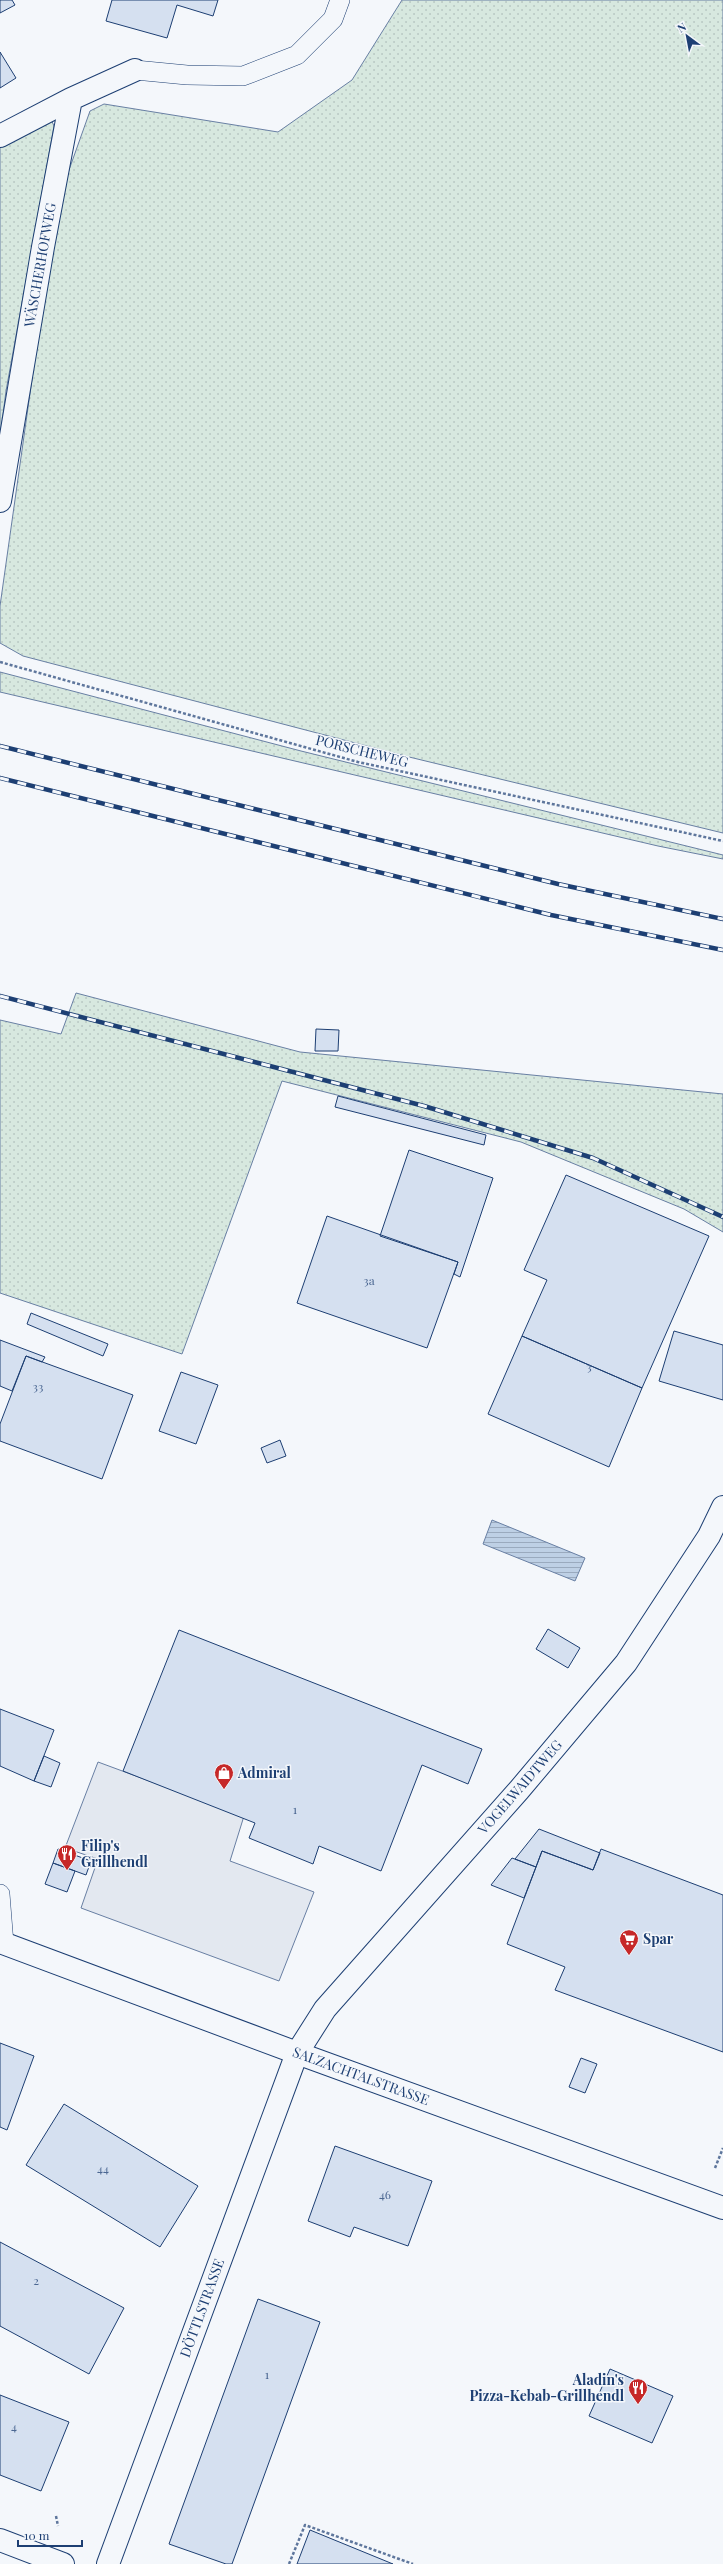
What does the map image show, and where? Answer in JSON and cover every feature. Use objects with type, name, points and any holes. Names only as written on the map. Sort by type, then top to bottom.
[{"type":"street","points":[[0,136],[71,99],[135,70]]},
{"type":"street","name":"WÄSCHERHOFWEG","points":[[0,500],[43,247],[71,99]]},
{"type":"street","name":"VOGELWAIDTWEG","points":[[297,2053],[325,2009],[519,1790],[626,1663],[709,1536],[723,1507]]},
{"type":"street","name":"SALZACHTALSTRASSE","points":[[2,1943],[297,2053],[723,2208]]},
{"type":"street","name":"DÖTTLSTRASSE","points":[[108,2564],[297,2053]]},
{"type":"street","points":[[0,2540],[63,2564]]},
{"type":"lane","points":[[135,70],[187,75],[243,76],[297,56],[333,19],[340,0]]},
{"type":"lane","points":[[0,1894],[2,1943]]},
{"type":"path","name":"PORSCHEWEG","points":[[0,662],[358,762],[723,841]]},
{"type":"path","points":[[289,2564],[305,2524],[413,2564]]},
{"type":"shaded area","points":[[402,0],[723,0],[723,833],[405,756],[23,656],[0,643],[0,606],[36,351],[64,184],[90,111],[104,104],[278,132],[352,80]]},
{"type":"shaded area","points":[[50,117],[54,126],[6,391],[0,437],[0,142]]},
{"type":"shaded area","points":[[0,672],[301,751],[723,855],[723,859],[658,846],[0,692]]},
{"type":"shaded area","points":[[76,993],[300,1052],[723,1094],[723,1232],[684,1209],[521,1142],[282,1081],[182,1354],[0,1293],[0,1020],[61,1034]]},
{"type":"shaded area","points":[[98,1762],[244,1816],[230,1861],[314,1892],[279,1981],[81,1908],[98,1859],[65,1848]]},
{"type":"water","points":[[492,1520],[585,1558],[575,1581],[483,1544]]},
{"type":"building","points":[[0,0],[12,0],[15,5],[0,13]]},
{"type":"building","points":[[112,0],[218,0],[213,16],[177,5],[167,38],[106,21]]},
{"type":"building","points":[[0,52],[16,78],[0,88]]},
{"type":"building","points":[[316,1029],[339,1030],[338,1051],[315,1051]]},
{"type":"building","points":[[338,1096],[486,1135],[484,1145],[335,1107]]},
{"type":"building","points":[[409,1150],[493,1178],[460,1277],[454,1274],[458,1262],[380,1236]]},
{"type":"building","points":[[566,1175],[709,1236],[642,1388],[522,1336],[547,1280],[524,1270]]},
{"type":"building","points":[[327,1216],[458,1262],[427,1348],[297,1303]]},
{"type":"building","points":[[31,1313],[108,1344],[103,1356],[27,1324]]},
{"type":"building","points":[[674,1331],[723,1345],[723,1400],[659,1381]]},
{"type":"building","points":[[522,1336],[642,1388],[609,1467],[488,1414]]},
{"type":"building","points":[[0,1340],[45,1357],[42,1362],[26,1356],[12,1391],[0,1386]]},
{"type":"building","points":[[26,1356],[133,1395],[102,1479],[0,1441],[0,1424]]},
{"type":"building","points":[[181,1372],[218,1385],[196,1444],[159,1431]]},
{"type":"building","points":[[280,1440],[286,1456],[267,1463],[261,1448]]},
{"type":"building","points":[[548,1629],[580,1648],[568,1668],[536,1649]]},
{"type":"building","points":[[179,1630],[482,1749],[468,1784],[422,1765],[381,1871],[319,1846],[313,1864],[249,1838],[255,1823],[123,1771]]},
{"type":"building","points":[[0,1709],[54,1730],[34,1781],[0,1766]]},
{"type":"building","points":[[44,1756],[60,1763],[51,1787],[34,1781]]},
{"type":"building","points":[[539,1829],[600,1853],[593,1870],[542,1851],[536,1867],[515,1859]]},
{"type":"building","points":[[58,1849],[91,1861],[86,1875],[53,1863]]},
{"type":"building","name":"Spar","points":[[601,1849],[723,1895],[723,2052],[555,1990],[565,1967],[507,1944],[542,1851],[593,1870]]},
{"type":"building","points":[[512,1858],[536,1867],[524,1898],[491,1885]]},
{"type":"building","points":[[53,1863],[75,1871],[67,1892],[45,1884]]},
{"type":"building","points":[[0,2043],[34,2056],[7,2130],[0,2127]]},
{"type":"building","points":[[581,2058],[597,2064],[585,2093],[569,2087]]},
{"type":"building","points":[[64,2104],[198,2186],[160,2247],[26,2165]]},
{"type":"building","points":[[335,2146],[432,2181],[408,2246],[354,2227],[350,2237],[308,2221]]},
{"type":"building","points":[[0,2242],[124,2308],[89,2374],[0,2326]]},
{"type":"building","points":[[258,2299],[320,2322],[232,2564],[226,2564],[169,2544]]},
{"type":"building","points":[[610,2369],[673,2396],[652,2443],[589,2416]]},
{"type":"building","points":[[0,2395],[69,2422],[41,2491],[0,2475]]},
{"type":"building","points":[[310,2530],[393,2564],[297,2564]]},
{"type":"railway","points":[[0,746],[558,884],[723,919]]},
{"type":"railway","points":[[0,778],[551,915],[723,950]]},
{"type":"railway","points":[[0,996],[424,1106],[593,1158],[723,1217]]},
{"type":"place","name":"Admiral","points":[[224,1790]]},
{"type":"place","name":"Filip's Grillhendl","points":[[67,1871]]},
{"type":"place","name":"Spar","points":[[629,1956]]},
{"type":"place","name":"Aladin's Pizza-Kebab-Grillhendl","points":[[638,2405]]}]
